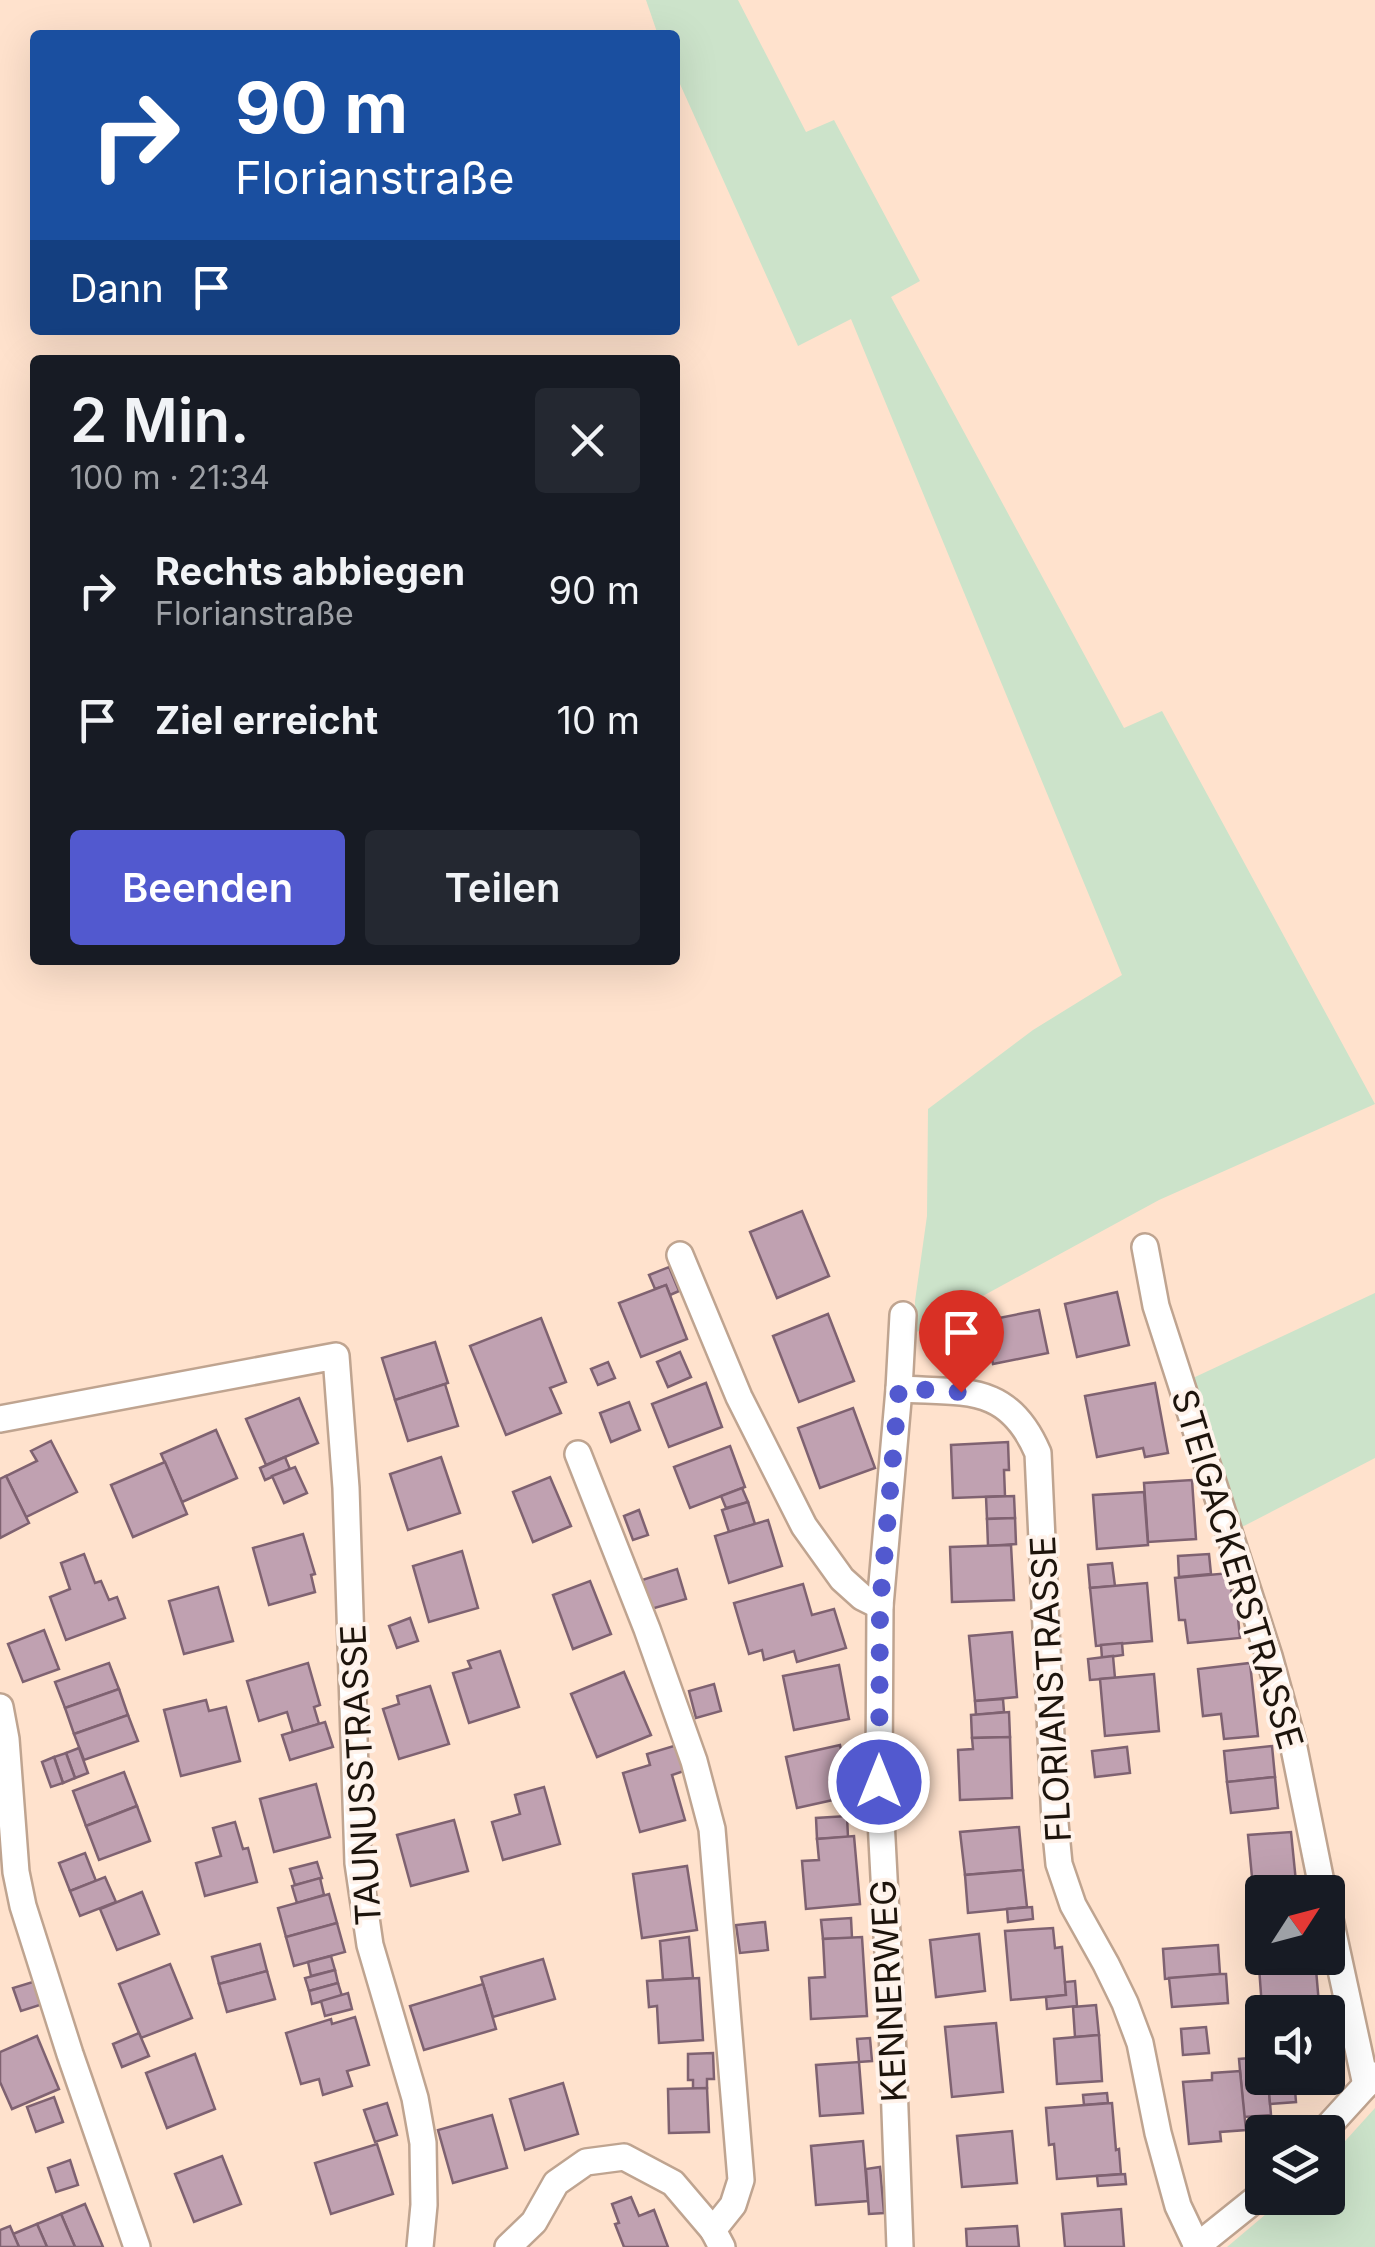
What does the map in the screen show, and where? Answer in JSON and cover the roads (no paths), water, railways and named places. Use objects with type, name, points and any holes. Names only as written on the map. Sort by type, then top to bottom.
[{"type":"street","name":"STEIGACKERSTRASSE","points":[[1145,1247],[1156,1306],[1269,1656],[1293,1743],[1320,1875]]},
{"type":"street","points":[[680,1256],[739,1397],[804,1526],[842,1579],[862,1597],[880,1606]]},
{"type":"street","name":"KENNERWEG","points":[[900,2247],[879,1782],[880,1606],[903,1315]]},
{"type":"street","name":"TAUNUSSTRASSE","points":[[0,1418],[336,1356],[346,1488],[358,1864],[370,1946],[423,2143],[420,2247]]},
{"type":"street","name":"FLORIANSTRASSE","points":[[899,1388],[961,1392],[1002,1404],[1018,1417],[1038,1454],[1059,1864],[1072,1905],[1112,1977],[1140,2043],[1178,2206],[1197,2246]]},
{"type":"street","points":[[508,2247],[534,2222],[556,2183],[586,2162],[624,2157],[673,2183],[717,2238],[742,2180],[712,1828],[694,1762],[647,1629],[578,1454]]},
{"type":"street","points":[[0,1707],[16,1872],[23,1906],[137,2247]]},
{"type":"street","points":[[1339,2115],[1370,2080],[1344,1975]]},
{"type":"street","points":[[1197,2246],[1245,2208]]}]
